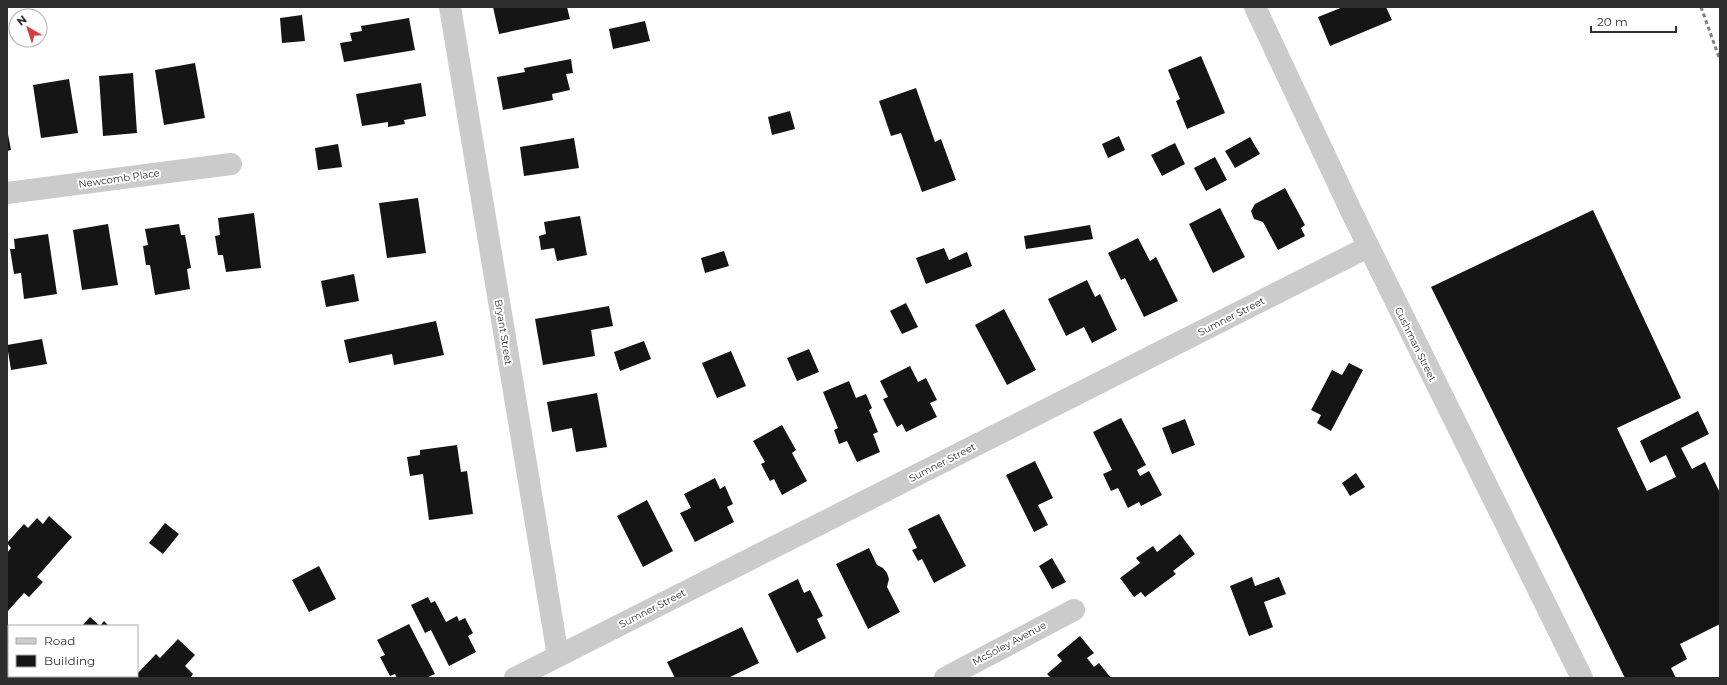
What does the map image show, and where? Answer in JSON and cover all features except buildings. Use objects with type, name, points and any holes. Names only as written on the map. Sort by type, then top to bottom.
[{"type":"street","name":"Bryant Street","points":[[450,7],[558,656]]},
{"type":"street","name":"Cushman Street","points":[[1255,7],[1368,247],[1582,678]]},
{"type":"street","name":"Newcomb Place","points":[[7,193],[231,164]]},
{"type":"street","name":"Sumner Street","points":[[515,678],[1368,247]]},
{"type":"street","name":"McSoley Avenue","points":[[945,678],[1074,610]]},
{"type":"railway","points":[[1701,7],[1720,60]]}]
